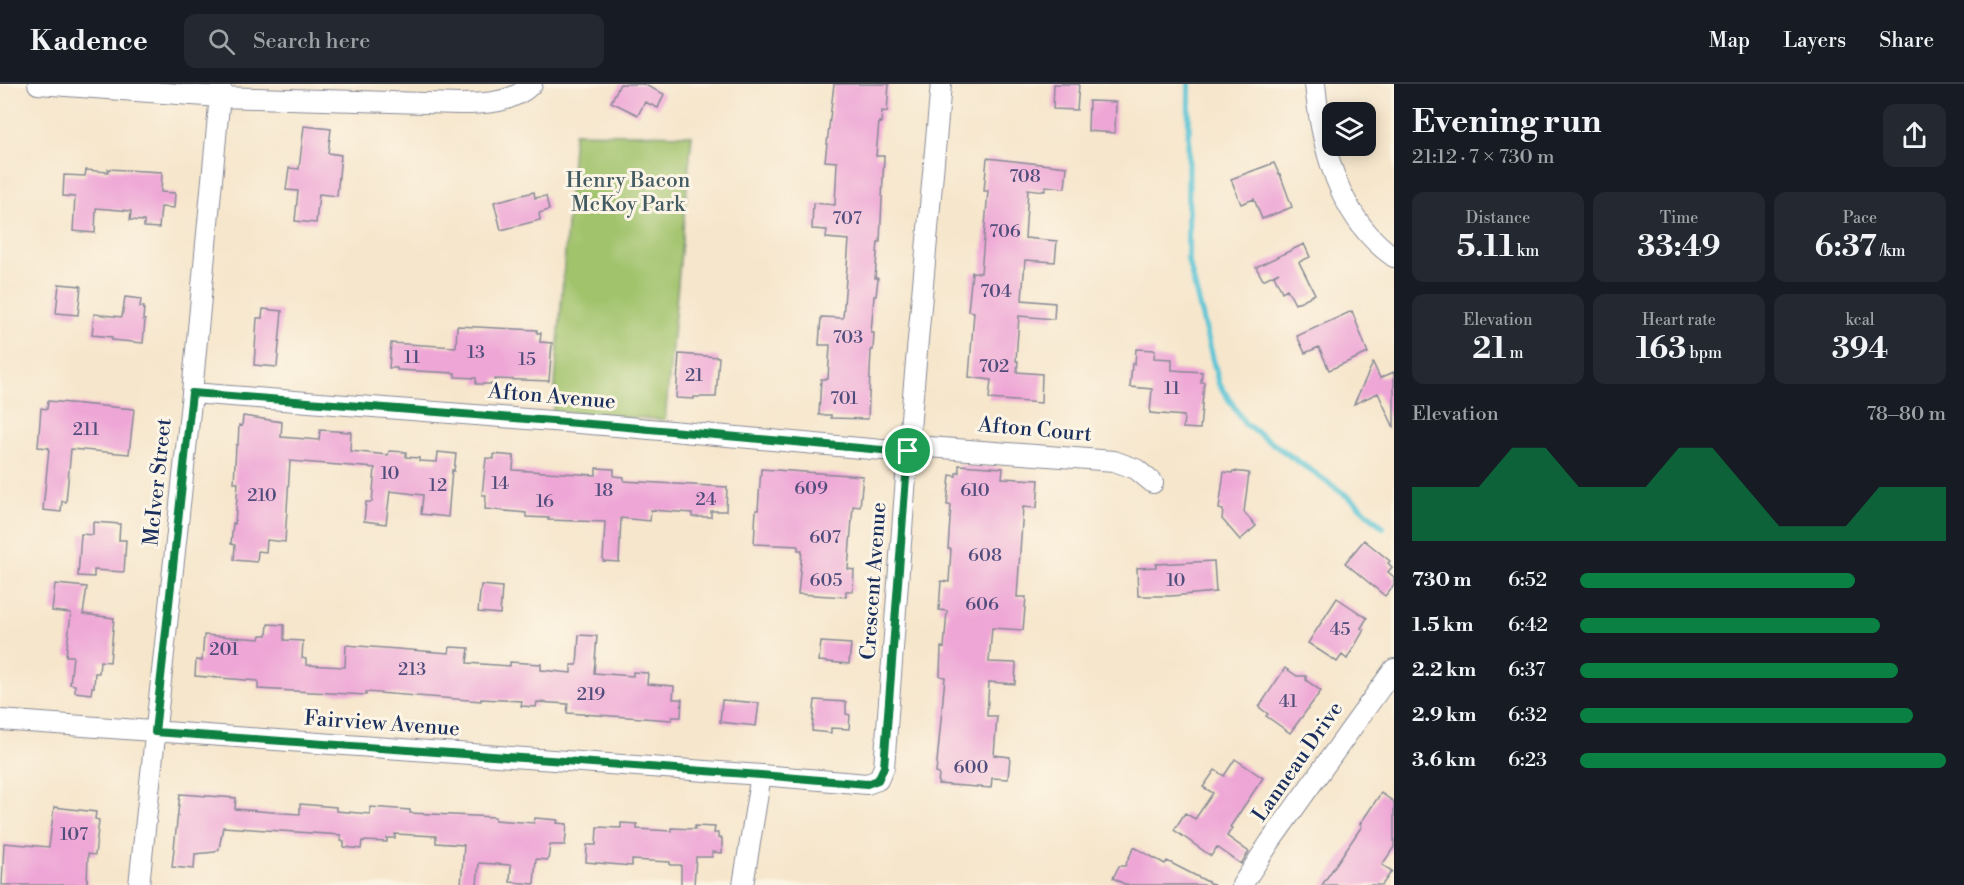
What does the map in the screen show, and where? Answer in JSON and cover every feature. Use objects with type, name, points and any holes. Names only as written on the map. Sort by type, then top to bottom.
[{"type":"street","points":[[38,84],[477,104],[509,98],[532,84]]},
{"type":"street","name":"Crescent Avenue","points":[[761,775],[867,784],[878,780],[884,767],[908,451],[941,84]]},
{"type":"street","points":[[1315,84],[1327,156],[1338,183],[1362,228],[1379,246],[1394,256]]},
{"type":"street","name":"McIver Street","points":[[139,885],[192,393],[220,91]]},
{"type":"street","name":"Afton Avenue","points":[[192,393],[908,451]]},
{"type":"street","name":"Afton Court","points":[[908,451],[929,447],[1114,461],[1136,469],[1153,483]]},
{"type":"street","name":"Lanneau Drive","points":[[1242,885],[1277,832],[1394,669]]},
{"type":"street","name":"Fairview Avenue","points":[[0,720],[761,775]]},
{"type":"street","points":[[743,885],[761,775]]},
{"type":"green space","name":"Henry Bacon McKoy Park","points":[[574,133],[692,135],[665,420],[553,412]]},
{"type":"building","points":[[620,84],[643,84],[664,94],[658,108],[645,102],[638,115],[611,102]]},
{"type":"building","points":[[834,84],[889,84],[887,112],[882,111],[881,123],[879,122],[876,156],[884,156],[880,242],[878,242],[875,278],[878,278],[871,333],[874,333],[873,350],[871,350],[868,419],[831,418],[831,415],[819,415],[821,379],[828,379],[830,345],[819,345],[821,317],[843,318],[849,240],[826,238],[827,230],[812,229],[813,203],[835,205],[837,162],[825,161]]},
{"type":"building","points":[[1054,84],[1079,84],[1077,110],[1053,109]]},
{"type":"building","points":[[1089,101],[1116,102],[1115,133],[1088,131]]},
{"type":"building","points":[[304,126],[331,129],[328,153],[341,155],[337,196],[319,194],[316,223],[295,221],[298,191],[286,190],[289,168],[299,169]]},
{"type":"building","points":[[987,158],[1067,167],[1065,188],[1045,186],[1045,191],[1028,189],[1025,238],[1057,241],[1055,262],[1025,260],[1022,300],[1055,303],[1054,319],[1019,316],[1017,372],[1042,374],[1041,403],[989,399],[991,380],[969,377],[974,312],[968,311],[972,272],[981,273],[988,191],[984,191]]},
{"type":"building","points":[[1274,163],[1292,207],[1262,219],[1254,199],[1241,204],[1231,179]]},
{"type":"building","points":[[108,169],[162,172],[161,192],[175,193],[174,208],[161,207],[159,228],[144,227],[144,221],[130,220],[131,211],[96,208],[95,233],[73,231],[75,197],[63,196],[64,175],[85,176],[86,170],[108,172]]},
{"type":"building","points":[[534,192],[535,198],[546,196],[549,210],[539,213],[540,220],[501,230],[494,202]]},
{"type":"building","points":[[1304,244],[1310,257],[1299,262],[1315,294],[1295,304],[1287,289],[1282,292],[1274,275],[1279,272],[1263,280],[1256,267]]},
{"type":"building","points":[[59,284],[81,286],[78,315],[56,313]]},
{"type":"building","points":[[125,297],[141,299],[140,307],[144,307],[143,320],[145,320],[143,343],[112,340],[112,337],[92,335],[94,314],[122,317]]},
{"type":"building","points":[[263,309],[282,311],[277,367],[254,365],[257,318],[262,318]]},
{"type":"building","points":[[1352,311],[1368,353],[1329,370],[1319,347],[1305,353],[1297,336]]},
{"type":"building","points":[[457,326],[537,330],[537,333],[541,333],[540,342],[552,343],[549,381],[495,379],[495,384],[476,384],[476,378],[455,377],[455,373],[389,368],[391,343],[456,347]]},
{"type":"building","points":[[1136,349],[1155,350],[1154,358],[1172,359],[1172,370],[1202,372],[1201,382],[1204,382],[1200,429],[1183,428],[1184,416],[1150,413],[1152,389],[1130,387]]},
{"type":"building","points":[[679,354],[719,357],[716,397],[676,398]]},
{"type":"building","points":[[1373,363],[1380,378],[1394,372],[1394,428],[1378,393],[1354,404]]},
{"type":"building","points":[[48,401],[134,409],[129,454],[71,449],[66,502],[62,501],[61,512],[43,510],[49,448],[38,447],[41,408],[47,409]]},
{"type":"building","points":[[243,416],[282,422],[281,437],[319,440],[320,430],[351,432],[350,451],[388,455],[389,451],[406,452],[406,457],[419,458],[419,461],[437,462],[438,452],[456,454],[454,471],[452,470],[448,517],[421,514],[423,495],[390,491],[386,524],[364,521],[366,502],[372,502],[375,468],[290,461],[285,542],[267,540],[266,552],[258,551],[257,562],[234,560],[235,545],[231,544],[238,483],[234,483],[236,445],[238,445],[239,425],[242,426]]},
{"type":"building","points":[[494,454],[514,456],[513,470],[596,475],[596,468],[614,469],[614,476],[624,477],[624,481],[727,487],[726,511],[711,511],[711,517],[692,517],[692,513],[651,510],[650,521],[621,518],[619,562],[603,561],[605,522],[548,520],[549,518],[526,517],[526,513],[485,509],[486,495],[482,495],[486,458],[494,459]]},
{"type":"building","points":[[959,465],[1003,468],[1002,478],[1039,480],[1037,508],[1023,507],[1017,597],[1026,597],[1023,630],[992,628],[989,662],[1016,663],[1015,684],[989,682],[987,716],[997,716],[994,755],[1010,757],[1008,779],[992,778],[991,788],[938,784],[939,774],[936,773],[945,677],[940,676],[941,647],[944,648],[947,611],[939,610],[941,581],[949,582],[951,549],[948,549],[951,505],[947,505],[950,475],[956,476],[956,473],[959,473]]},
{"type":"building","points":[[761,469],[863,476],[860,507],[853,506],[848,569],[854,570],[853,591],[846,591],[846,597],[798,594],[802,550],[798,550],[798,546],[754,544]]},
{"type":"building","points":[[1233,471],[1249,473],[1244,512],[1256,526],[1240,540],[1222,519],[1223,510],[1219,509],[1224,472],[1232,473]]},
{"type":"building","points":[[93,522],[120,524],[119,540],[126,540],[124,572],[94,570],[94,577],[78,576],[81,534],[93,535]]},
{"type":"building","points":[[1364,540],[1390,561],[1388,563],[1392,567],[1388,572],[1394,577],[1394,585],[1385,596],[1345,563]]},
{"type":"building","points":[[1214,561],[1216,592],[1138,596],[1137,568],[1156,567],[1156,564]]},
{"type":"building","points":[[55,584],[87,587],[83,614],[114,618],[110,662],[100,661],[99,673],[95,673],[91,694],[75,692],[75,685],[70,684],[73,656],[66,656],[71,613],[52,611]]},
{"type":"building","points":[[481,585],[502,587],[500,614],[478,612]]},
{"type":"building","points":[[1337,598],[1367,618],[1361,628],[1364,630],[1347,659],[1342,655],[1337,662],[1308,643]]},
{"type":"building","points":[[268,624],[284,625],[284,640],[303,641],[302,658],[306,659],[306,665],[345,667],[346,645],[449,653],[450,647],[469,648],[467,663],[510,666],[510,662],[541,664],[541,670],[571,673],[571,665],[577,665],[579,635],[597,636],[594,673],[633,676],[633,672],[648,673],[647,684],[674,686],[673,699],[682,699],[681,717],[672,717],[672,720],[567,713],[568,704],[537,702],[536,707],[521,706],[522,701],[481,699],[481,701],[366,692],[366,695],[258,689],[258,681],[195,676],[196,660],[202,661],[204,635],[260,639],[261,635],[267,635]]},
{"type":"building","points":[[821,642],[851,644],[849,664],[819,661]]},
{"type":"building","points":[[1285,668],[1297,676],[1306,676],[1306,680],[1321,691],[1290,733],[1266,716],[1268,714],[1259,707]]},
{"type":"building","points":[[722,700],[759,703],[756,726],[720,722]]},
{"type":"building","points":[[815,700],[846,702],[846,714],[850,715],[849,729],[831,728],[831,733],[812,731]]},
{"type":"building","points":[[1235,759],[1263,778],[1230,827],[1232,828],[1227,836],[1249,852],[1241,864],[1217,847],[1211,856],[1174,830],[1185,813],[1195,819],[1213,793],[1203,787],[1215,770],[1224,776]]},
{"type":"building","points":[[1381,793],[1394,802],[1394,847],[1382,865],[1392,871],[1382,885],[1322,885],[1362,826],[1360,824]]},
{"type":"building","points":[[180,794],[236,798],[235,809],[283,813],[300,814],[300,804],[336,807],[336,811],[370,814],[370,807],[410,810],[410,813],[495,817],[495,820],[534,823],[535,818],[558,820],[557,823],[567,824],[565,845],[550,845],[548,860],[536,859],[534,884],[510,882],[511,865],[479,863],[477,885],[461,885],[464,845],[436,843],[436,836],[395,834],[395,838],[387,838],[387,842],[362,841],[361,849],[344,847],[341,835],[223,827],[219,849],[215,852],[195,854],[194,869],[172,867]]},
{"type":"building","points":[[54,807],[96,812],[95,819],[99,820],[95,855],[88,854],[87,885],[2,885],[4,843],[49,847]]},
{"type":"building","points":[[621,823],[637,824],[637,829],[671,831],[671,828],[715,827],[714,833],[718,833],[718,838],[722,838],[722,853],[712,852],[712,857],[696,857],[694,885],[681,885],[681,865],[670,865],[670,862],[632,860],[632,866],[586,862],[587,845],[596,845],[597,827],[621,828]]},
{"type":"building","points":[[1134,847],[1165,864],[1167,861],[1214,885],[1126,885],[1113,878],[1119,866],[1125,866]]},
{"type":"waterway","points":[[1189,84],[1188,259],[1219,384],[1245,424],[1354,501],[1383,527]]},
{"type":"route","points":[[192,393],[908,451],[884,767],[878,780],[867,784],[155,732],[192,393]]}]
